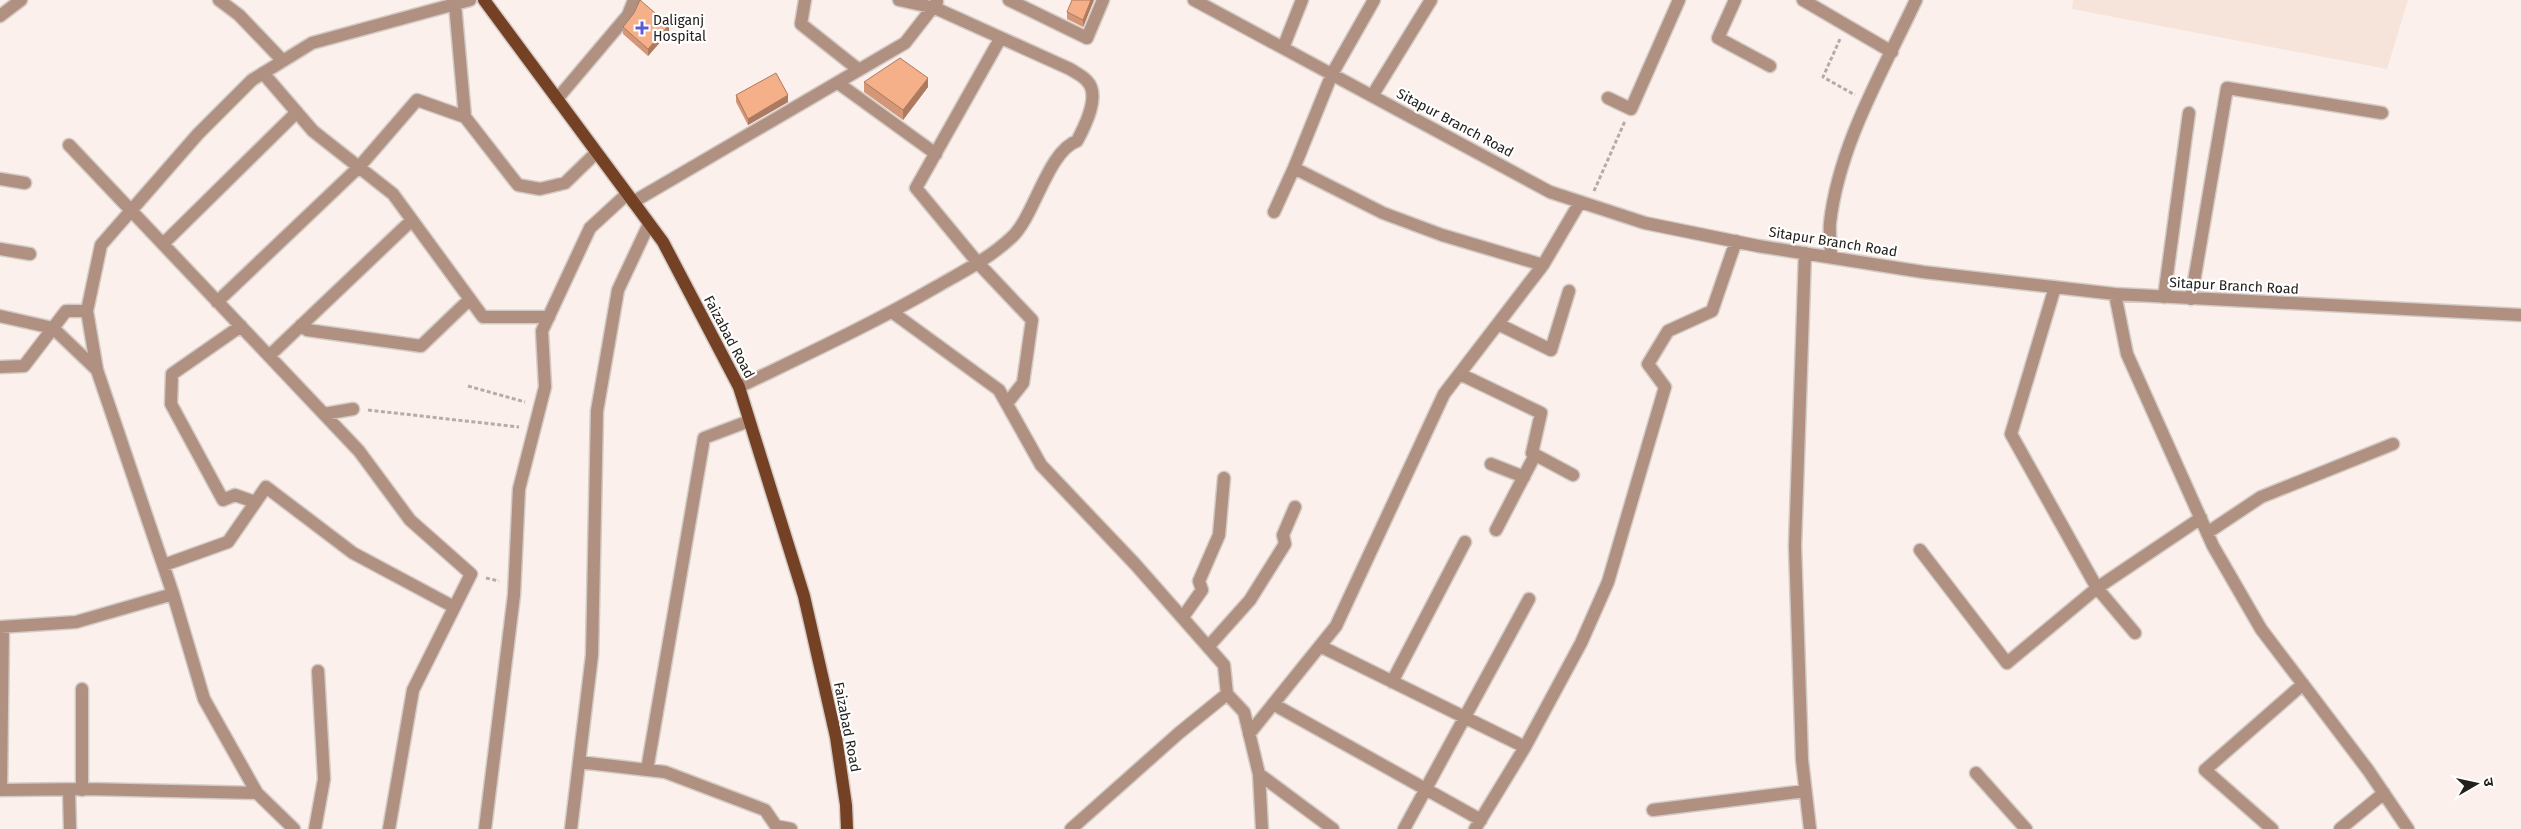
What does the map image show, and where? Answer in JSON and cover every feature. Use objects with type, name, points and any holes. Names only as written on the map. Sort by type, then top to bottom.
[{"type":"main road","name":"Faizabad Road","points":[[484,0],[663,242],[739,388],[804,596],[836,737],[846,805],[847,829]]},
{"type":"street","points":[[0,16],[21,0]]},
{"type":"street","points":[[218,0],[239,15],[283,61]]},
{"type":"street","points":[[294,829],[257,793],[204,699],[164,565],[97,370],[87,311],[101,245],[198,134],[252,80],[312,43],[470,0]]},
{"type":"street","points":[[556,99],[628,15],[634,0]]},
{"type":"street","points":[[805,0],[801,24],[859,70]]},
{"type":"street","points":[[739,388],[892,312],[978,263],[1014,236],[1052,166],[1070,143],[1077,141],[1093,98],[1088,81],[1070,69],[1000,39],[936,4],[899,0]]},
{"type":"street","points":[[1009,0],[1086,38],[1103,0]]},
{"type":"street","name":"Sitapur Branch Road","points":[[1194,0],[1550,192],[1645,224],[1923,272],[2115,294],[2521,315]]},
{"type":"street","points":[[1283,48],[1302,0]]},
{"type":"street","points":[[1274,212],[1332,74],[1374,0]]},
{"type":"street","points":[[1372,96],[1431,0]]},
{"type":"street","points":[[1608,98],[1631,109],[1679,0]]},
{"type":"street","points":[[1735,0],[1718,38],[1770,66]]},
{"type":"street","points":[[1803,0],[1892,52]]},
{"type":"street","points":[[1831,257],[1830,225],[1835,191],[1854,133],[1916,0]]},
{"type":"street","points":[[455,4],[465,117]]},
{"type":"street","points":[[485,829],[514,585],[519,489],[545,386],[542,331],[590,228],[630,198],[838,84],[905,43],[936,4]]},
{"type":"street","points":[[1000,39],[916,188],[978,263],[1032,320],[1022,383],[1008,402]]},
{"type":"street","points":[[263,73],[313,131],[392,194],[483,317],[548,317]]},
{"type":"street","points":[[838,84],[936,154]]},
{"type":"street","points":[[2191,299],[2227,88],[2382,113]]},
{"type":"street","points":[[217,302],[359,167],[418,100],[465,117],[518,185],[540,190],[564,183],[596,153]]},
{"type":"street","points":[[163,244],[297,112]]},
{"type":"street","points":[[2164,297],[2188,113]]},
{"type":"street","points":[[69,145],[359,451],[410,520],[470,574],[413,690],[389,829]]},
{"type":"street","points":[[1294,168],[1383,213],[1442,235],[1543,265]]},
{"type":"street","points":[[0,179],[25,182]]},
{"type":"street","points":[[1249,734],[1336,626],[1444,394],[1543,265],[1584,203]]},
{"type":"street","points":[[269,356],[412,220]]},
{"type":"street","points":[[571,829],[592,655],[597,410],[618,290],[649,224]]},
{"type":"street","points":[[1273,704],[1427,790],[1478,825],[1525,747],[1581,642],[1608,582],[1665,387],[1648,364],[1668,331],[1712,311],[1736,241]]},
{"type":"street","points":[[0,249],[30,254]]},
{"type":"street","points":[[1805,253],[1795,546],[1802,760],[1810,829]]},
{"type":"street","points":[[2055,287],[2011,434],[2097,588],[2135,633]]},
{"type":"street","points":[[1498,324],[1551,350],[1569,291]]},
{"type":"street","points":[[2115,294],[2127,354],[2207,533],[2261,629],[2384,793],[2408,829]]},
{"type":"street","points":[[301,325],[307,330],[421,346],[470,299]]},
{"type":"street","points":[[0,367],[24,366],[66,312],[87,311]]},
{"type":"street","points":[[892,312],[999,390],[1008,402],[1041,465],[1224,665],[1228,694],[1244,712],[1259,774],[1262,829]]},
{"type":"street","points":[[0,316],[53,328],[97,370]]},
{"type":"street","points":[[241,326],[172,374],[171,404],[223,500],[235,495],[255,502]]},
{"type":"street","points":[[1460,374],[1541,413],[1532,452],[1573,475]]},
{"type":"street","points":[[324,414],[354,409]]},
{"type":"street","points":[[648,770],[704,438],[749,421]]},
{"type":"street","points":[[2207,533],[2261,497],[2393,444]]},
{"type":"street","points":[[1496,530],[1536,455]]},
{"type":"street","points":[[1491,464],[1524,477]]},
{"type":"street","points":[[1183,618],[1202,590],[1199,581],[1219,535],[1224,478]]},
{"type":"street","points":[[164,565],[228,542],[266,487],[353,553],[454,607]]},
{"type":"street","points":[[1208,647],[1250,600],[1285,544],[1283,535],[1294,506]]},
{"type":"street","points":[[1920,550],[2006,663],[2097,588],[2201,518]]},
{"type":"street","points":[[1392,682],[1465,542]]},
{"type":"street","points":[[173,594],[76,622],[2,627],[0,790],[257,793]]},
{"type":"street","points":[[1404,829],[1427,790],[1529,599]]},
{"type":"street","points":[[1320,646],[1525,747]]},
{"type":"street","points":[[315,829],[324,779],[318,671]]},
{"type":"street","points":[[2272,829],[2205,770],[2302,684]]},
{"type":"street","points":[[70,829],[76,790],[82,689]]},
{"type":"street","points":[[1070,829],[1172,739],[1228,694]]},
{"type":"street","points":[[579,762],[665,772],[765,810],[770,824],[791,829]]},
{"type":"street","points":[[1976,773],[2026,829]]},
{"type":"street","points":[[1259,774],[1333,829]]},
{"type":"street","points":[[1653,810],[1805,791]]},
{"type":"street","points":[[2340,829],[2384,793]]},
{"type":"path","points":[[1846,25],[1822,77],[1868,102]]},
{"type":"path","points":[[1584,203],[1631,109]]},
{"type":"path","points":[[468,386],[540,407]]},
{"type":"path","points":[[354,409],[534,429]]},
{"type":"path","points":[[470,574],[514,585]]},
{"type":"shaded area","points":[[2073,0],[2408,0],[2387,69],[2072,9]]},
{"type":"building","points":[[640,0],[669,25],[648,49],[623,27],[634,13]]},
{"type":"building","points":[[1072,0],[1091,0],[1083,20],[1067,12]]},
{"type":"building","points":[[900,58],[928,78],[903,110],[864,82]]},
{"type":"building","points":[[776,73],[788,95],[748,119],[736,95]]},
{"type":"place","name":"Daliganj Hospital","points":[[642,28]]}]
